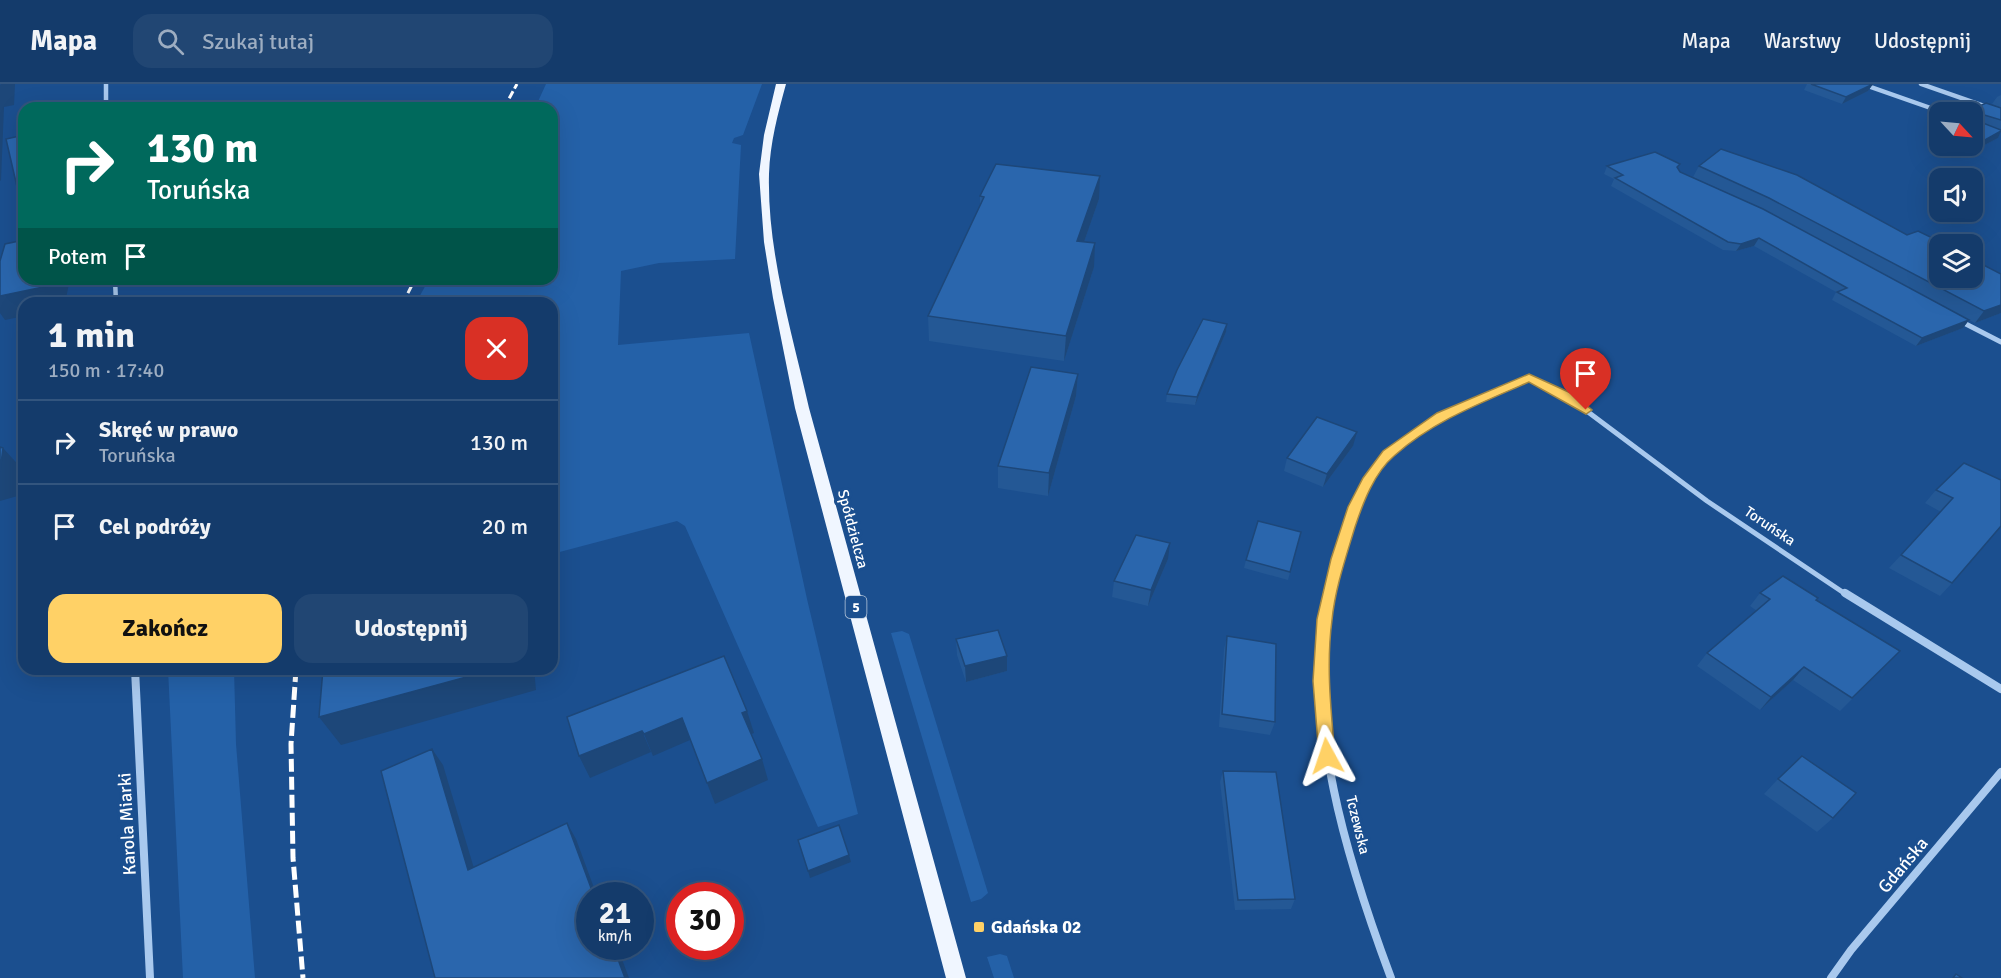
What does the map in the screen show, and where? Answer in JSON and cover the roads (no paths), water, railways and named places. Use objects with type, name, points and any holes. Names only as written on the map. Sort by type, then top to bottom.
[{"type":"main road","name":"Spółdzielcza","points":[[782,84],[769,139],[764,187],[769,234],[788,342],[801,408],[956,978]]},
{"type":"street","points":[[106,84],[106,102]]},
{"type":"street","points":[[1862,84],[1929,107]]},
{"type":"street","points":[[1921,84],[2001,112]]},
{"type":"street","points":[[1954,318],[2001,342]]},
{"type":"street","name":"Toruńska","points":[[1529,377],[1568,397],[1707,501],[1842,591],[2001,689]]},
{"type":"street","name":"Tczewska","points":[[1391,978],[1362,900],[1327,756],[1321,681],[1324,619],[1338,559],[1355,507],[1369,478],[1388,454],[1442,416],[1529,377]]},
{"type":"street","name":"Karola Miarki","points":[[135,675],[150,978]]},
{"type":"street","name":"Gdańska","points":[[1831,978],[1851,950],[2001,772]]},
{"type":"railway","points":[[507,102],[517,84]]},
{"type":"railway","points":[[406,297],[412,285]]},
{"type":"railway","points":[[296,675],[291,744],[293,858],[303,978]]},
{"type":"place","name":"Gdańska 02","points":[[979,927]]}]
